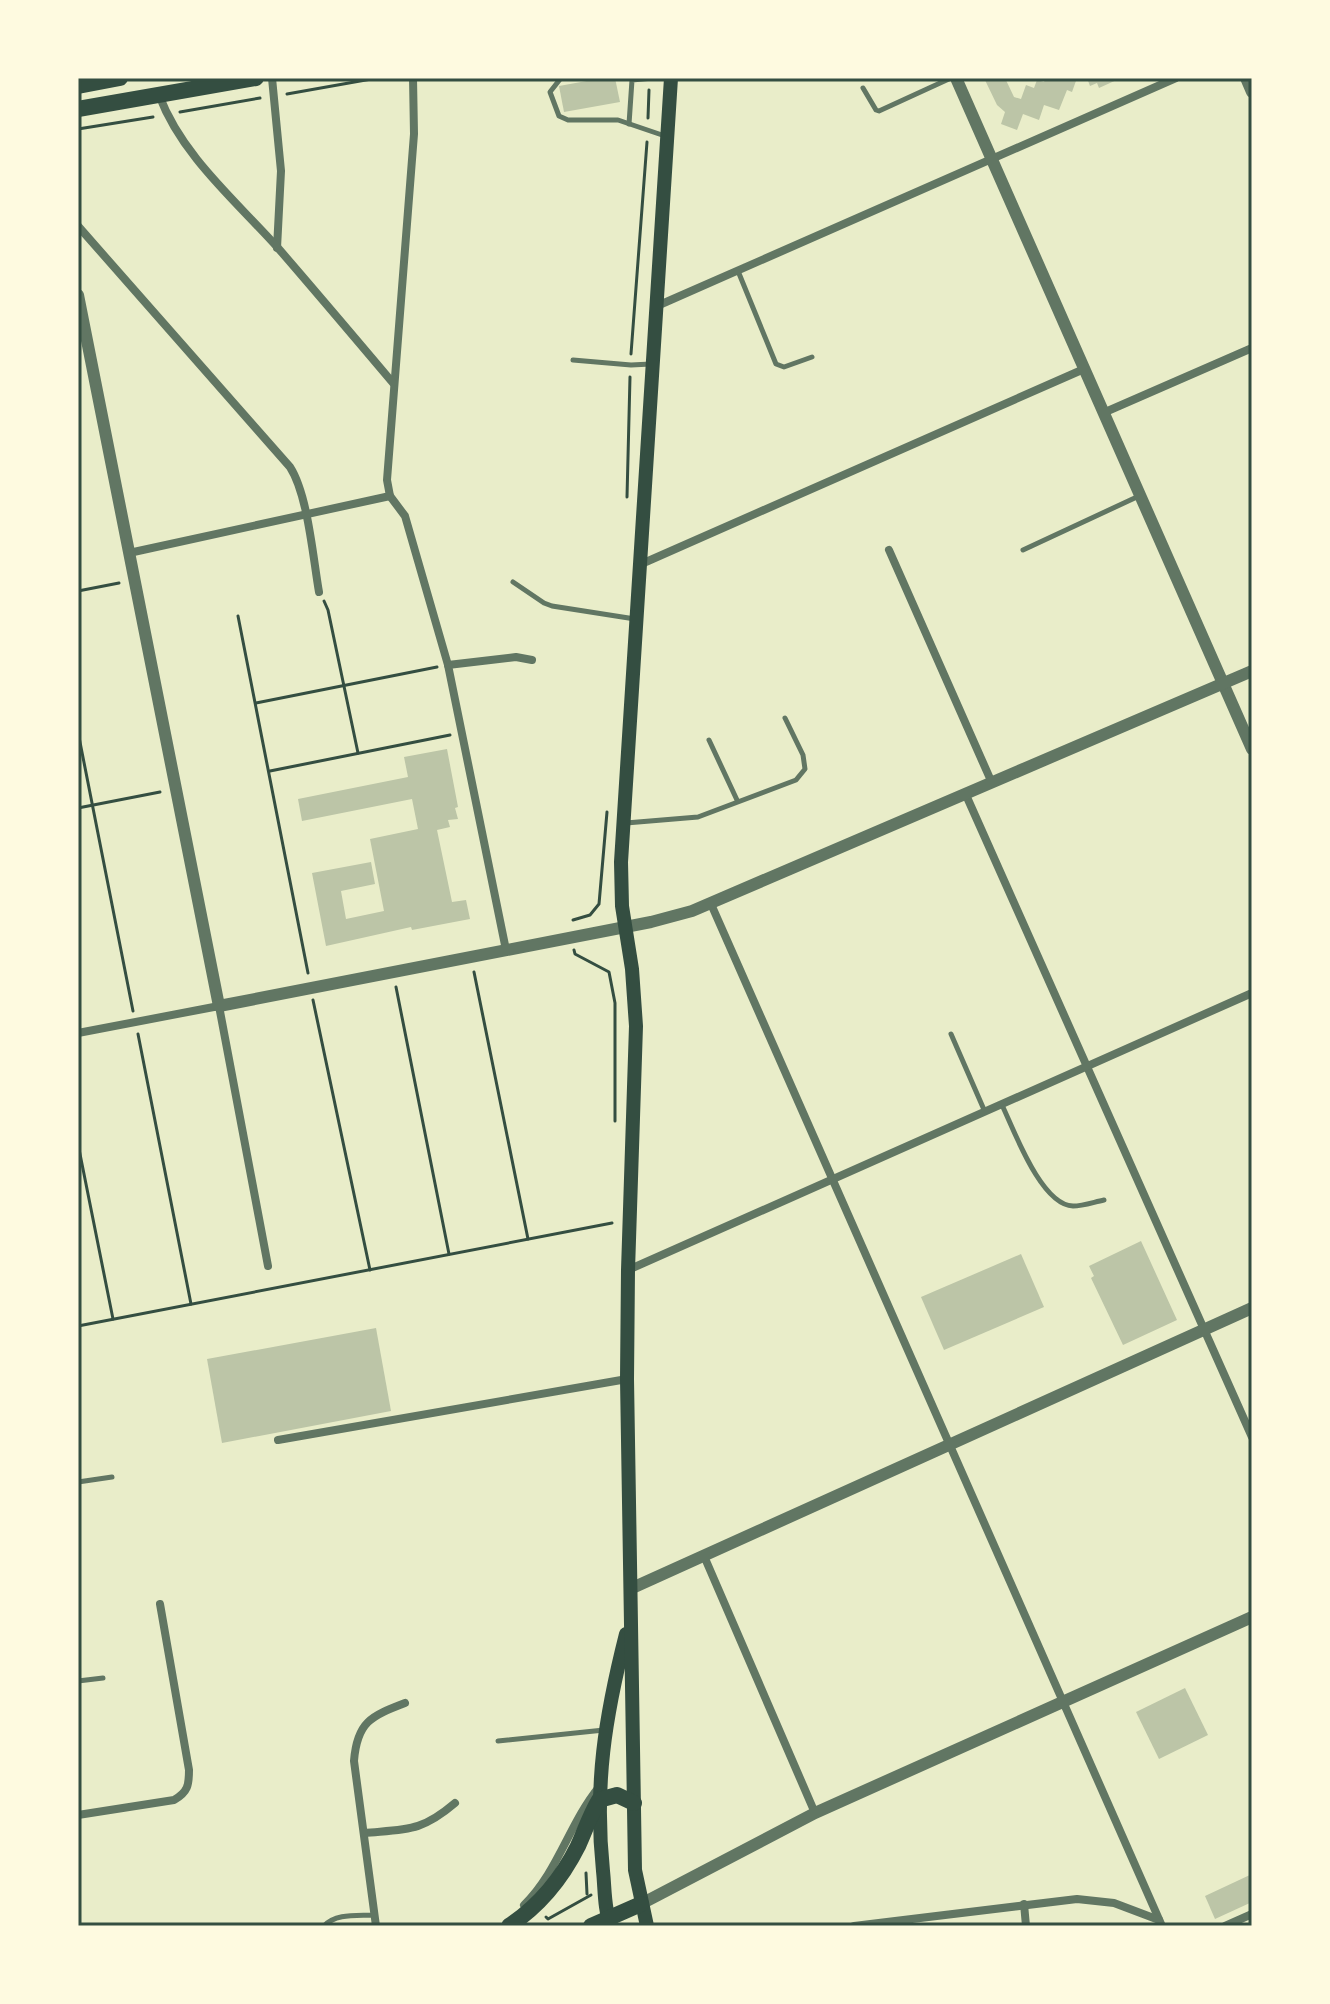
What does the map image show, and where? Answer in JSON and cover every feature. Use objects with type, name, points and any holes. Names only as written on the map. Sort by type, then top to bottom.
[{"type":"main road","points":[[78,86],[120,78]]},
{"type":"main road","points":[[78,109],[256,78]]},
{"type":"main road","points":[[647,1926],[635,1870],[627,1379],[636,1026],[621,862],[671,78]]},
{"type":"main road","points":[[610,1923],[599,1794],[605,1730],[631,1616]]},
{"type":"main road","points":[[599,1794],[617,1795],[634,1803]]},
{"type":"main road","points":[[509,1926],[533,1908],[568,1864],[599,1794]]},
{"type":"main road","points":[[591,1926],[610,1923],[641,1904]]},
{"type":"street","points":[[272,78],[281,171],[277,248]]},
{"type":"street","points":[[413,78],[414,134],[387,480],[390,496],[405,516],[448,665],[506,950]]},
{"type":"street","points":[[953,78],[1252,749]]},
{"type":"street","points":[[655,307],[1176,78]]},
{"type":"street","points":[[1246,78],[1252,92]]},
{"type":"street","points":[[159,95],[166,115],[188,150],[393,383]]},
{"type":"street","points":[[78,226],[290,467],[305,515],[319,592]]},
{"type":"street","points":[[78,295],[268,1266]]},
{"type":"street","points":[[1103,413],[1252,348]]},
{"type":"street","points":[[639,565],[1084,369]]},
{"type":"street","points":[[129,553],[390,496]]},
{"type":"street","points":[[889,550],[992,783]]},
{"type":"street","points":[[448,665],[516,657],[532,660]]},
{"type":"street","points":[[78,1033],[673,917],[711,904],[1252,671]]},
{"type":"street","points":[[966,795],[1252,1437]]},
{"type":"street","points":[[711,904],[1160,1923]]},
{"type":"street","points":[[628,1270],[1252,993]]},
{"type":"street","points":[[630,1589],[1252,1308]]},
{"type":"street","points":[[278,1440],[627,1379]]},
{"type":"street","points":[[704,1556],[815,1813]]},
{"type":"street","points":[[78,1815],[174,1800],[189,1785],[160,1604]]},
{"type":"street","points":[[641,1904],[815,1813],[1252,1617]]},
{"type":"street","points":[[376,1926],[354,1761],[356,1738],[363,1725],[378,1713],[405,1703]]},
{"type":"street","points":[[498,1926],[539,1889],[565,1847],[579,1814],[599,1794]]},
{"type":"street","points":[[364,1833],[415,1829],[437,1819],[455,1803]]},
{"type":"street","points":[[854,1926],[1056,1900],[1095,1900],[1132,1908],[1160,1923]]},
{"type":"street","points":[[1024,1904],[1026,1926]]},
{"type":"street","points":[[1225,1926],[1252,1914]]},
{"type":"lane","points":[[561,78],[550,92],[559,116],[568,120],[618,120],[666,137]]},
{"type":"lane","points":[[629,124],[632,79],[653,78]]},
{"type":"lane","points":[[863,88],[879,111],[953,78]]},
{"type":"lane","points":[[738,271],[776,364],[784,367],[812,357]]},
{"type":"lane","points":[[573,360],[652,364]]},
{"type":"lane","points":[[1023,550],[1140,496]]},
{"type":"lane","points":[[513,582],[552,606],[636,619]]},
{"type":"lane","points":[[623,823],[698,817],[796,780],[805,769],[803,755],[785,718]]},
{"type":"lane","points":[[709,740],[737,800]]},
{"type":"lane","points":[[951,1034],[985,1112]]},
{"type":"lane","points":[[1002,1104],[1047,1192],[1061,1203],[1072,1206],[1104,1200]]},
{"type":"lane","points":[[78,1482],[112,1477]]},
{"type":"lane","points":[[78,1681],[103,1678]]},
{"type":"lane","points":[[498,1741],[605,1730]]},
{"type":"lane","points":[[324,1926],[330,1920],[341,1917],[375,1915]]},
{"type":"path","points":[[78,129],[377,78]]},
{"type":"path","points":[[78,591],[134,580]]},
{"type":"path","points":[[319,592],[328,610],[358,753]]},
{"type":"path","points":[[238,616],[310,988],[370,1270]]},
{"type":"path","points":[[256,703],[448,665]]},
{"type":"path","points":[[270,771],[462,733]]},
{"type":"path","points":[[78,808],[176,789]]},
{"type":"path","points":[[471,957],[528,1239]]},
{"type":"path","points":[[393,972],[449,1254]]},
{"type":"path","points":[[78,1144],[113,1319]]},
{"type":"path","points":[[78,1326],[630,1218]]},
{"type":"path","points":[[533,1908],[548,1919],[587,1896],[606,1893]]},
{"type":"building","points":[[615,78],[620,102],[564,112],[559,86]]},
{"type":"building","points":[[984,78],[1005,78],[1014,97],[1021,99],[1026,85],[1034,88],[1037,80],[1077,78],[1072,92],[1067,90],[1059,110],[1044,105],[1039,120],[1023,114],[1017,130],[1001,124],[1005,112],[997,105]]},
{"type":"building","points":[[1087,78],[1121,78],[1099,88],[1097,83],[1090,86]]},
{"type":"building","points":[[447,749],[458,819],[448,820],[450,827],[437,830],[452,902],[466,900],[470,919],[412,930],[411,927],[326,946],[312,873],[371,862],[375,884],[341,891],[346,919],[384,911],[370,839],[418,829],[412,799],[302,821],[298,799],[408,777],[404,757]]},
{"type":"building","points":[[1141,1241],[1177,1320],[1123,1345],[1091,1278],[1094,1276],[1089,1266]]},
{"type":"building","points":[[1021,1254],[1044,1307],[944,1350],[921,1297]]},
{"type":"building","points":[[376,1328],[391,1411],[222,1443],[207,1359]]},
{"type":"building","points":[[1185,1688],[1208,1735],[1159,1759],[1136,1712]]},
{"type":"building","points":[[1252,1874],[1252,1902],[1215,1919],[1205,1896]]}]
